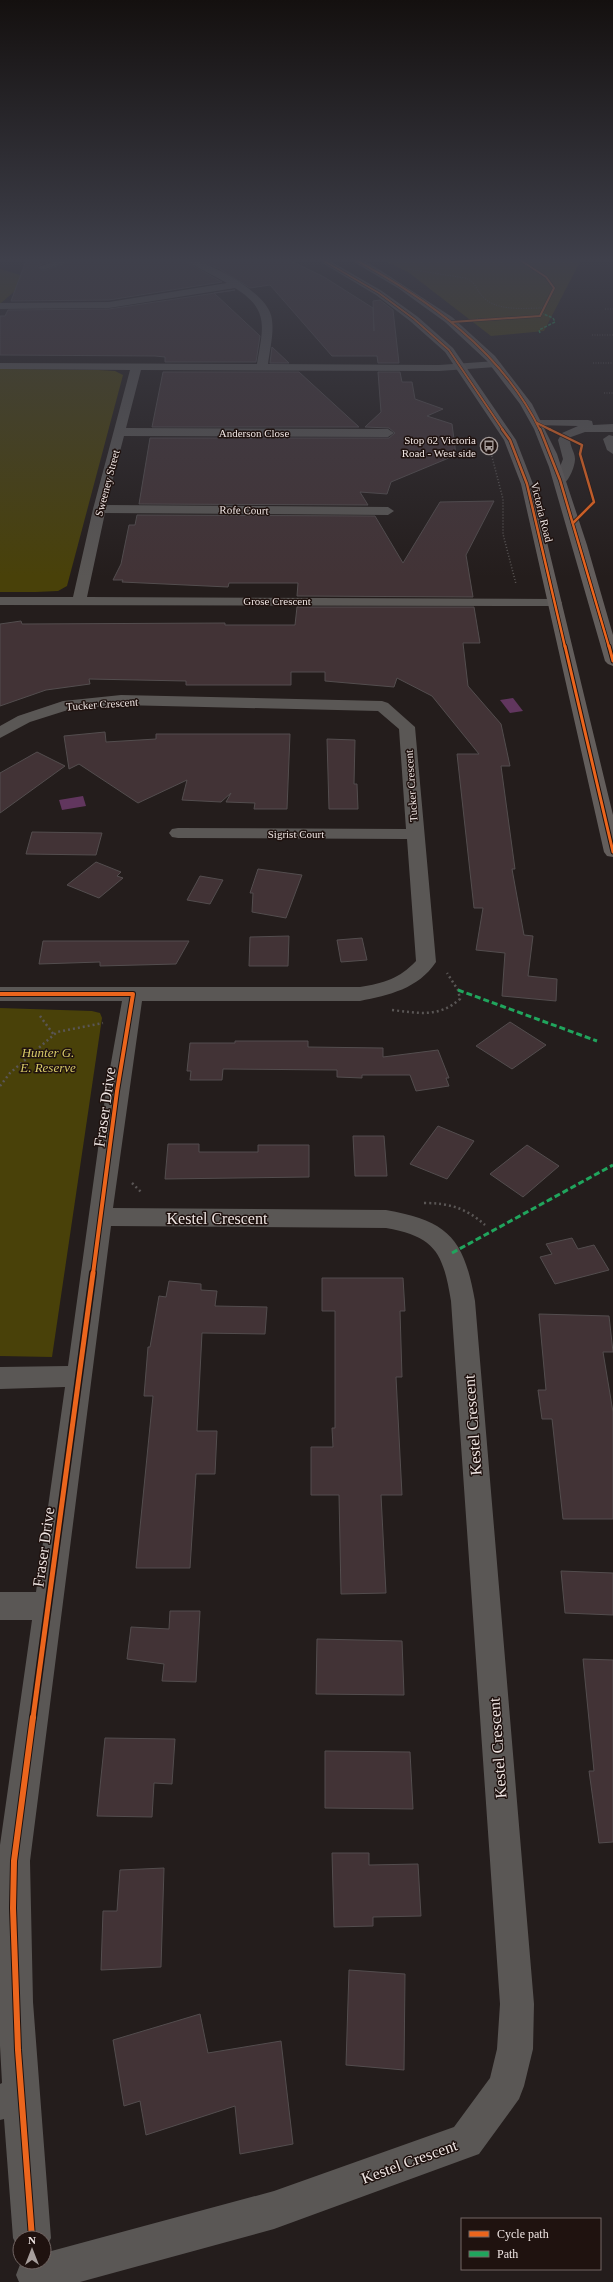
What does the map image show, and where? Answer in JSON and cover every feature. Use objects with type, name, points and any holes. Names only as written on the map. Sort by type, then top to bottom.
[{"type":"highway","name":"Victoria Road","points":[[496,364],[526,403],[548,445],[613,661]]},
{"type":"highway","name":"Victoria Road","points":[[460,367],[519,434],[527,484],[613,852]]},
{"type":"highway","points":[[519,434],[537,423]]},
{"type":"street","points":[[0,366],[460,367],[490,364]]},
{"type":"street","name":"Sweeney Street","points":[[79,600],[99,509],[121,432],[136,367]]},
{"type":"street","points":[[537,423],[613,424]]},
{"type":"street","points":[[560,482],[569,459],[564,440],[570,432],[582,429],[612,439]]},
{"type":"street","name":"Anderson Close","points":[[121,432],[388,434]]},
{"type":"street","name":"Rofe Court","points":[[99,509],[388,511]]},
{"type":"street","name":"Grose Crescent","points":[[0,601],[79,600],[554,603]]},
{"type":"street","name":"Tucker Crescent","points":[[0,733],[24,720],[69,704],[114,701],[382,706],[407,727],[414,834],[426,962],[411,978],[385,989],[360,994],[131,1007]]},
{"type":"street","name":"Sigrist Court","points":[[178,833],[414,834]]},
{"type":"street","points":[[0,994],[131,1007]]},
{"type":"street","name":"Fraser Drive","points":[[31,2230],[10,2099],[8,2002],[14,1861],[79,1376],[102,1217],[117,1091],[131,1007]]},
{"type":"street","name":"Kestel Crescent","points":[[35,2273],[274,2210],[466,2140],[506,2086],[515,2049],[516,2004],[463,1301],[459,1273],[452,1253],[431,1233],[410,1222],[386,1219],[102,1217]]},
{"type":"street","points":[[0,1378],[79,1376]]},
{"type":"street","points":[[0,1606],[48,1606]]},
{"type":"path","points":[[604,393],[613,393]]},
{"type":"path","points":[[490,448],[503,499],[503,534],[518,593],[518,602]]},
{"type":"path","points":[[391,1010],[434,1015],[452,1008],[460,999],[458,990],[446,971]]},
{"type":"path","points":[[0,1086],[10,1073],[57,1032],[131,1007]]},
{"type":"path","points":[[128,1176],[136,1189],[144,1195]]},
{"type":"path","points":[[417,1203],[456,1205],[469,1210],[485,1225]]},
{"type":"green space","points":[[0,369],[99,370],[115,371],[123,375],[67,586],[58,591],[0,592]]},
{"type":"green space","name":"Hunter G. E. Reserve","points":[[0,1008],[92,1011],[100,1013],[102,1018],[52,1357],[0,1356]]},
{"type":"shaded area","points":[[513,698],[523,711],[510,713],[500,700]]},
{"type":"shaded area","points":[[83,796],[86,806],[62,810],[59,800]]},
{"type":"building","points":[[163,372],[299,372],[359,427],[152,427]]},
{"type":"building","points":[[378,372],[400,372],[402,382],[412,382],[415,399],[443,409],[427,416],[452,424],[456,455],[391,482],[387,494],[360,492],[368,505],[139,504],[150,438],[389,438],[395,433],[389,428],[365,427],[381,412]]},
{"type":"building","points":[[494,501],[466,555],[473,597],[297,596],[298,583],[229,583],[228,587],[122,582],[123,580],[113,580],[121,564],[129,525],[135,525],[137,515],[375,516],[403,563],[440,502]]},
{"type":"building","points":[[297,607],[474,607],[480,643],[463,643],[468,686],[501,724],[510,766],[501,766],[515,869],[512,869],[524,935],[533,936],[528,976],[557,979],[556,1001],[502,996],[505,953],[476,950],[483,908],[474,908],[457,754],[479,754],[432,696],[397,678],[394,687],[325,681],[325,672],[291,672],[291,685],[186,685],[186,681],[89,679],[90,684],[46,690],[0,706],[0,624],[21,621],[22,624],[225,623],[225,625],[295,625]]},
{"type":"building","points":[[105,732],[106,742],[156,739],[156,734],[290,734],[287,809],[254,809],[255,803],[226,802],[231,793],[221,802],[182,800],[187,780],[138,803],[79,764],[69,769],[64,736]]},
{"type":"building","points":[[327,739],[355,740],[354,784],[357,784],[358,809],[329,809]]},
{"type":"building","points":[[37,752],[65,766],[0,813],[0,773]]},
{"type":"building","points":[[32,832],[102,833],[96,855],[26,854]]},
{"type":"building","points":[[96,862],[121,872],[117,876],[123,878],[99,898],[67,885]]},
{"type":"building","points":[[258,869],[302,875],[286,918],[252,912],[253,893],[250,893]]},
{"type":"building","points":[[200,876],[223,880],[210,904],[187,900]]},
{"type":"building","points":[[289,936],[288,966],[249,966],[250,937]]},
{"type":"building","points":[[362,938],[367,960],[341,962],[337,940]]},
{"type":"building","points":[[43,941],[189,941],[176,964],[100,966],[100,962],[39,964]]},
{"type":"building","points":[[510,1022],[546,1045],[512,1069],[476,1046]]},
{"type":"building","points":[[235,1041],[308,1041],[308,1047],[383,1048],[383,1057],[438,1050],[449,1078],[446,1078],[449,1086],[416,1091],[410,1075],[362,1075],[362,1078],[337,1077],[337,1070],[223,1069],[222,1080],[190,1080],[191,1071],[187,1071],[190,1043],[235,1043]]},
{"type":"building","points":[[438,1126],[474,1141],[447,1179],[410,1164]]},
{"type":"building","points":[[353,1136],[384,1136],[387,1176],[355,1176]]},
{"type":"building","points":[[168,1144],[199,1144],[199,1152],[258,1152],[258,1145],[309,1145],[309,1177],[165,1179]]},
{"type":"building","points":[[527,1145],[559,1166],[523,1197],[490,1174]]},
{"type":"building","points":[[572,1238],[578,1249],[594,1245],[609,1270],[555,1284],[540,1257],[552,1254],[546,1244]]},
{"type":"building","points":[[322,1278],[403,1278],[405,1311],[400,1311],[402,1377],[396,1377],[402,1495],[381,1495],[386,1593],[341,1594],[339,1495],[311,1495],[311,1447],[333,1447],[332,1428],[335,1428],[335,1311],[322,1311]]},
{"type":"building","points":[[169,1281],[201,1284],[201,1290],[217,1291],[215,1306],[267,1307],[265,1334],[202,1333],[197,1431],[217,1431],[215,1474],[196,1474],[190,1568],[136,1568],[153,1396],[144,1396],[148,1347],[150,1347],[159,1296],[166,1297]]},
{"type":"building","points":[[539,1314],[609,1316],[613,1352],[603,1352],[613,1412],[613,1519],[563,1519],[552,1419],[542,1419],[538,1390],[546,1390]]},
{"type":"building","points":[[561,1571],[613,1573],[613,1615],[565,1613]]},
{"type":"building","points":[[170,1611],[200,1611],[196,1682],[162,1681],[164,1664],[127,1659],[131,1627],[169,1629]]},
{"type":"building","points":[[317,1639],[402,1641],[404,1695],[316,1694]]},
{"type":"building","points":[[583,1659],[613,1660],[613,1842],[599,1843],[589,1771],[594,1771]]},
{"type":"building","points":[[105,1738],[175,1739],[172,1784],[154,1783],[152,1817],[97,1816]]},
{"type":"building","points":[[325,1751],[410,1752],[413,1809],[325,1808]]},
{"type":"building","points":[[332,1853],[369,1853],[369,1865],[418,1864],[421,1916],[373,1917],[373,1926],[334,1927]]},
{"type":"building","points":[[164,1868],[161,1967],[101,1970],[103,1911],[117,1911],[120,1870]]},
{"type":"building","points":[[349,1970],[405,1974],[404,2070],[346,2065]]},
{"type":"building","points":[[200,2014],[208,2053],[281,2041],[293,2144],[240,2154],[235,2106],[146,2135],[140,2101],[124,2106],[113,2040]]},
{"type":"marked path","points":[[458,990],[597,1041]]},
{"type":"marked path","points":[[452,1253],[613,1165]]},
{"type":"cycle path","points":[[459,364],[510,440],[527,484],[613,852]]},
{"type":"cycle path","points":[[497,364],[510,380],[526,404],[546,441],[586,565],[613,661]]},
{"type":"cycle path","points":[[537,423],[582,445],[580,454],[594,502],[573,523]]},
{"type":"cycle path","points":[[0,994],[133,994],[117,1091],[14,1861],[13,1908],[15,2002],[31,2230]]},
{"type":"place","name":"Stop 62 Victoria Road - West side","points":[[489,446]]}]
